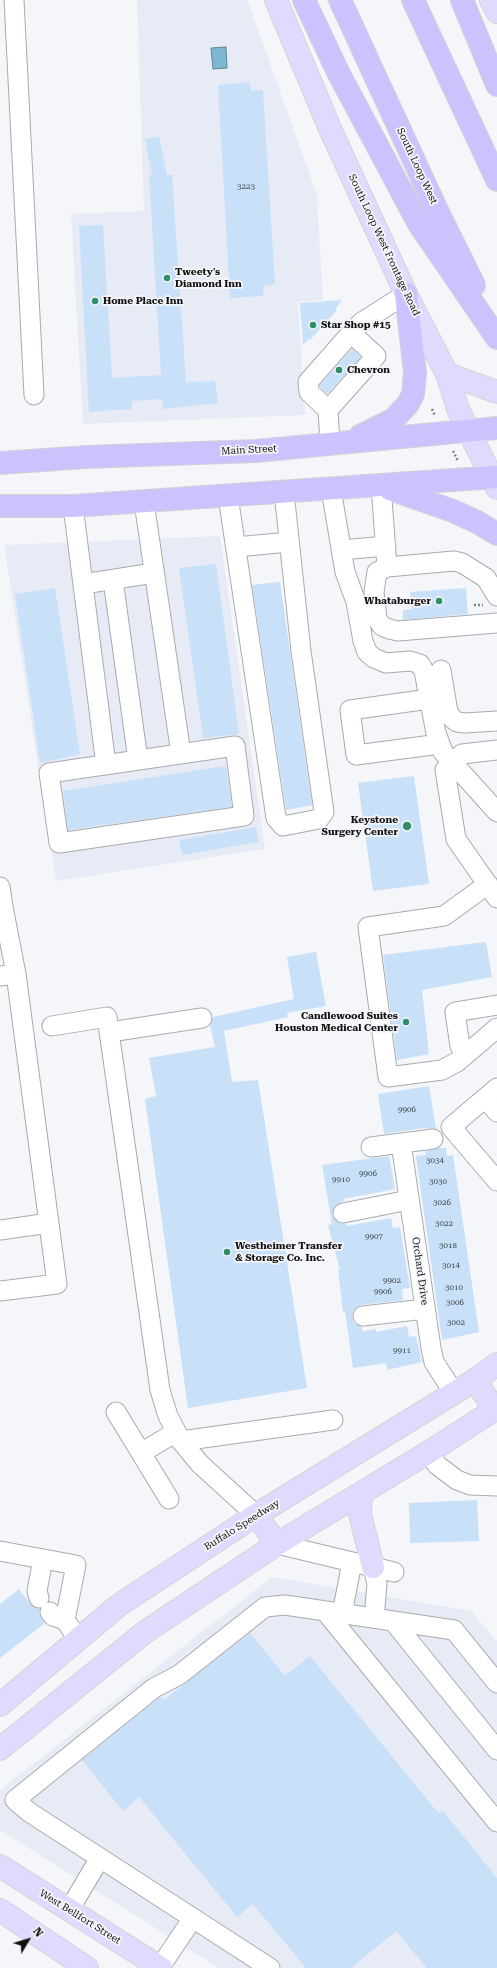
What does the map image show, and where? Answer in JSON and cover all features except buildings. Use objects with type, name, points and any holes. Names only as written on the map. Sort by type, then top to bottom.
[{"type":"highway","points":[[304,0],[339,74],[420,224],[497,338]]},
{"type":"highway","name":"South Loop West","points":[[340,0],[436,208],[497,330]]},
{"type":"highway","points":[[413,0],[497,180]]},
{"type":"highway","points":[[462,0],[497,85]]},
{"type":"highway","points":[[339,442],[394,419],[408,404],[413,394],[415,373],[406,294]]},
{"type":"highway","name":"Main Street","points":[[0,463],[86,457],[256,451],[497,428]]},
{"type":"highway","points":[[0,449],[35,448],[86,457]]},
{"type":"highway","points":[[0,506],[73,506],[381,486],[495,481]]},
{"type":"highway","points":[[381,486],[453,511],[477,522],[497,534]]},
{"type":"highway","points":[[0,520],[73,506]]},
{"type":"main road","name":"South Loop West Frontage Road","points":[[276,0],[331,131],[406,294],[447,374],[467,430],[495,481]]},
{"type":"main road","points":[[491,0],[497,12]]},
{"type":"main road","points":[[447,374],[497,392]]},
{"type":"main road","name":"Buffalo Speedway","points":[[0,1704],[119,1605],[256,1515],[475,1380],[497,1364]]},
{"type":"main road","points":[[0,1749],[145,1632],[277,1544],[429,1452],[496,1409],[475,1380]]},
{"type":"main road","points":[[361,1493],[360,1514],[373,1567]]},
{"type":"main road","points":[[256,1515],[277,1544]]},
{"type":"main road","name":"West Bellfort Street","points":[[0,1866],[160,1968]]},
{"type":"main road","points":[[0,1910],[87,1968]]},
{"type":"street","points":[[14,0],[34,395]]},
{"type":"street","points":[[339,442],[328,410],[309,392],[308,382],[362,322],[406,294]]},
{"type":"street","points":[[328,410],[376,356],[351,333]]},
{"type":"street","points":[[381,486],[388,567]]},
{"type":"street","points":[[331,489],[345,572],[356,602],[363,641],[367,652],[374,658],[386,663],[410,661],[420,664],[424,671],[436,733],[444,752],[497,812]]},
{"type":"street","points":[[228,496],[276,818],[283,826],[319,819],[324,812],[301,651],[284,492]]},
{"type":"street","points":[[144,502],[181,754]]},
{"type":"street","points":[[73,506],[106,765]]},
{"type":"street","points":[[236,547],[289,542]]},
{"type":"street","points":[[341,550],[386,546]]},
{"type":"street","points":[[497,596],[486,578],[462,563],[454,561],[388,567],[377,572],[374,592],[377,619],[382,626],[389,629],[398,631],[497,623]]},
{"type":"street","points":[[83,584],[154,573]]},
{"type":"street","points":[[113,580],[138,760]]},
{"type":"street","points":[[441,670],[448,712],[452,718],[458,722],[465,723],[497,721]]},
{"type":"street","points":[[429,699],[350,710],[356,755],[440,744]]},
{"type":"street","points":[[235,746],[244,816],[59,843],[49,773],[138,760],[235,746]]},
{"type":"street","points":[[497,750],[462,754],[445,770],[456,839],[492,891],[444,916],[368,927],[388,1077],[442,1070],[457,1062],[497,1028]]},
{"type":"street","points":[[0,887],[8,975],[49,1223],[56,1284],[0,1291]]},
{"type":"street","points":[[466,1054],[460,1046],[455,1012],[497,1005]]},
{"type":"street","points":[[52,1026],[107,1017],[160,1390],[168,1416],[178,1436],[200,1464],[256,1515]]},
{"type":"street","points":[[110,1032],[202,1018]]},
{"type":"street","points":[[493,1099],[451,1127],[497,1181]]},
{"type":"street","points":[[371,1146],[433,1139]]},
{"type":"street","name":"Orchard Drive","points":[[401,1143],[431,1348],[434,1362],[454,1393]]},
{"type":"street","points":[[343,1213],[409,1200]]},
{"type":"street","points":[[0,1230],[49,1223]]},
{"type":"street","points":[[363,1316],[425,1309]]},
{"type":"street","points":[[116,1412],[169,1499]]},
{"type":"street","points":[[141,1453],[178,1436],[333,1420]]},
{"type":"street","points":[[429,1452],[437,1465],[457,1480],[470,1485],[497,1486]]},
{"type":"street","points":[[277,1544],[394,1572]]},
{"type":"street","points":[[0,1551],[76,1565],[51,1610]]},
{"type":"street","points":[[44,1559],[37,1590],[51,1610],[79,1639]]},
{"type":"street","points":[[334,1613],[352,1562]]},
{"type":"street","points":[[373,1567],[377,1584],[374,1618]]},
{"type":"street","points":[[270,1968],[29,1812],[15,1800],[154,1688],[179,1674],[264,1607],[285,1605],[454,1630],[497,1683]]},
{"type":"street","points":[[334,1613],[497,1822]]},
{"type":"street","points":[[392,1621],[497,1750]]},
{"type":"street","points":[[69,1910],[100,1858]]},
{"type":"street","points":[[160,1968],[193,1918]]},
{"type":"path","points":[[453,451],[460,464]]},
{"type":"shaded area","points":[[137,0],[247,0],[317,195],[323,300],[298,302],[305,415],[83,424],[71,214],[144,211]]},
{"type":"shaded area","points":[[220,536],[265,849],[56,881],[4,545]]},
{"type":"shaded area","points":[[272,1577],[471,1611],[497,1641],[497,1968],[219,1968],[0,1830],[0,1790]]},
{"type":"water","points":[[226,47],[227,68],[213,69],[211,48]]},
{"type":"place","name":"Tweety's Diamond Inn","points":[[167,278]]},
{"type":"place","name":"Home Place Inn","points":[[95,301]]},
{"type":"place","name":"Star Shop #15","points":[[313,325]]},
{"type":"place","name":"Chevron","points":[[339,370]]},
{"type":"place","name":"Whataburger","points":[[439,601]]},
{"type":"place","name":"Keystone Surgery Center","points":[[407,826]]},
{"type":"place","name":"Candlewood Suites Houston Medical Center","points":[[406,1022]]},
{"type":"place","name":"Westheimer Transfer & Storage Co. Inc.","points":[[227,1252]]}]
